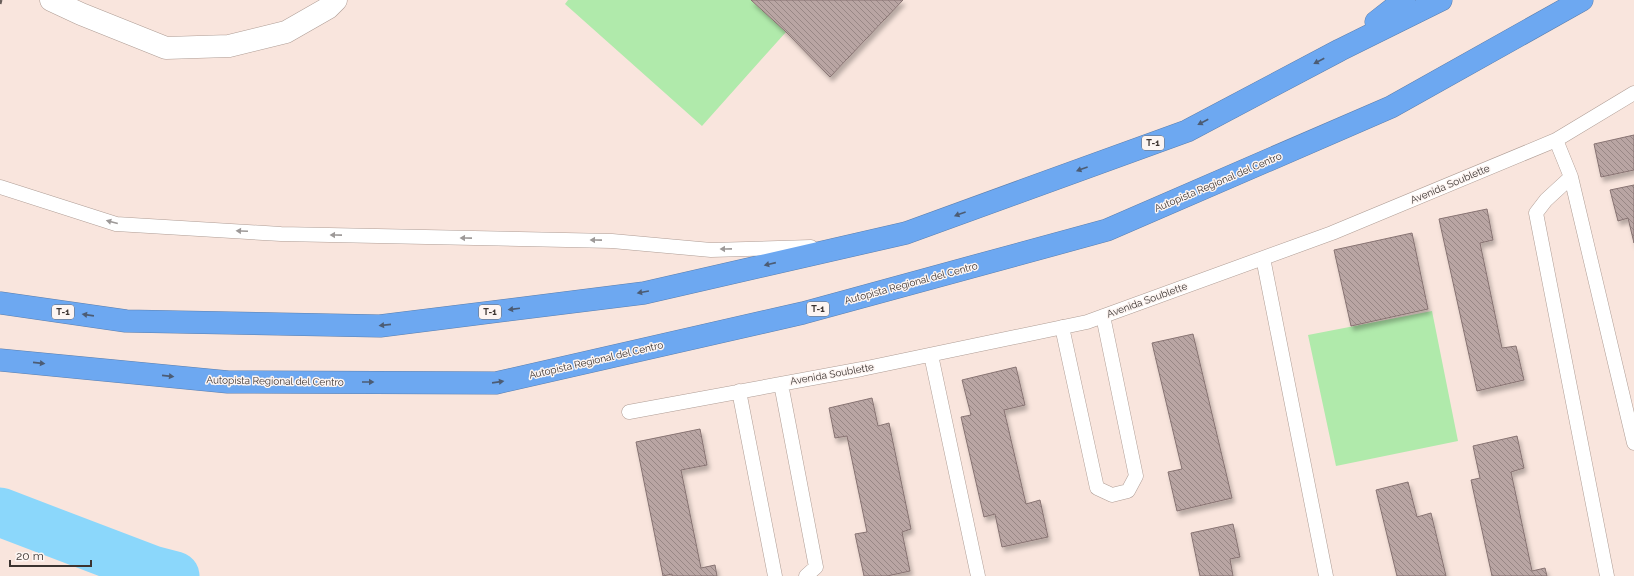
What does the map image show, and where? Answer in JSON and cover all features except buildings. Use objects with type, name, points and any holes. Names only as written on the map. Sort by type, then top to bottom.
[{"type":"highway","points":[[1340,50],[1404,0]]},
{"type":"highway","name":"T-1","points":[[0,303],[126,321],[380,326],[644,293],[906,233],[1187,130],[1340,50],[1441,0]]},
{"type":"highway","name":"Autopista Regional del Centro","points":[[0,360],[228,382],[496,383],[558,369],[803,313],[1107,230],[1391,107],[1582,0]]},
{"type":"street","points":[[50,0],[80,14],[166,48],[229,46],[286,32],[328,8],[336,0]]},
{"type":"lane","name":"Avenida Soublette","points":[[629,412],[862,370],[1062,327],[1103,316],[1332,233],[1556,140],[1634,93]]},
{"type":"lane","points":[[1556,140],[1571,177],[1634,443]]},
{"type":"lane","points":[[1571,177],[1546,200],[1536,213],[1607,576]]},
{"type":"lane","points":[[0,187],[116,224],[280,234],[612,241],[712,250],[849,246]]},
{"type":"lane","points":[[1263,258],[1326,576]]},
{"type":"lane","points":[[1062,327],[1097,488],[1112,495],[1128,491],[1136,476],[1103,316]]},
{"type":"lane","points":[[931,355],[978,576]]},
{"type":"lane","points":[[781,384],[816,567],[806,576]]},
{"type":"lane","points":[[739,391],[775,576]]},
{"type":"green space","points":[[568,0],[751,0],[786,32],[702,126],[565,4]]},
{"type":"green space","points":[[1432,311],[1458,441],[1336,466],[1308,335]]},
{"type":"waterway","points":[[0,512],[152,570],[175,576]]},
{"type":"railway","points":[[0,4],[1,0]]}]
